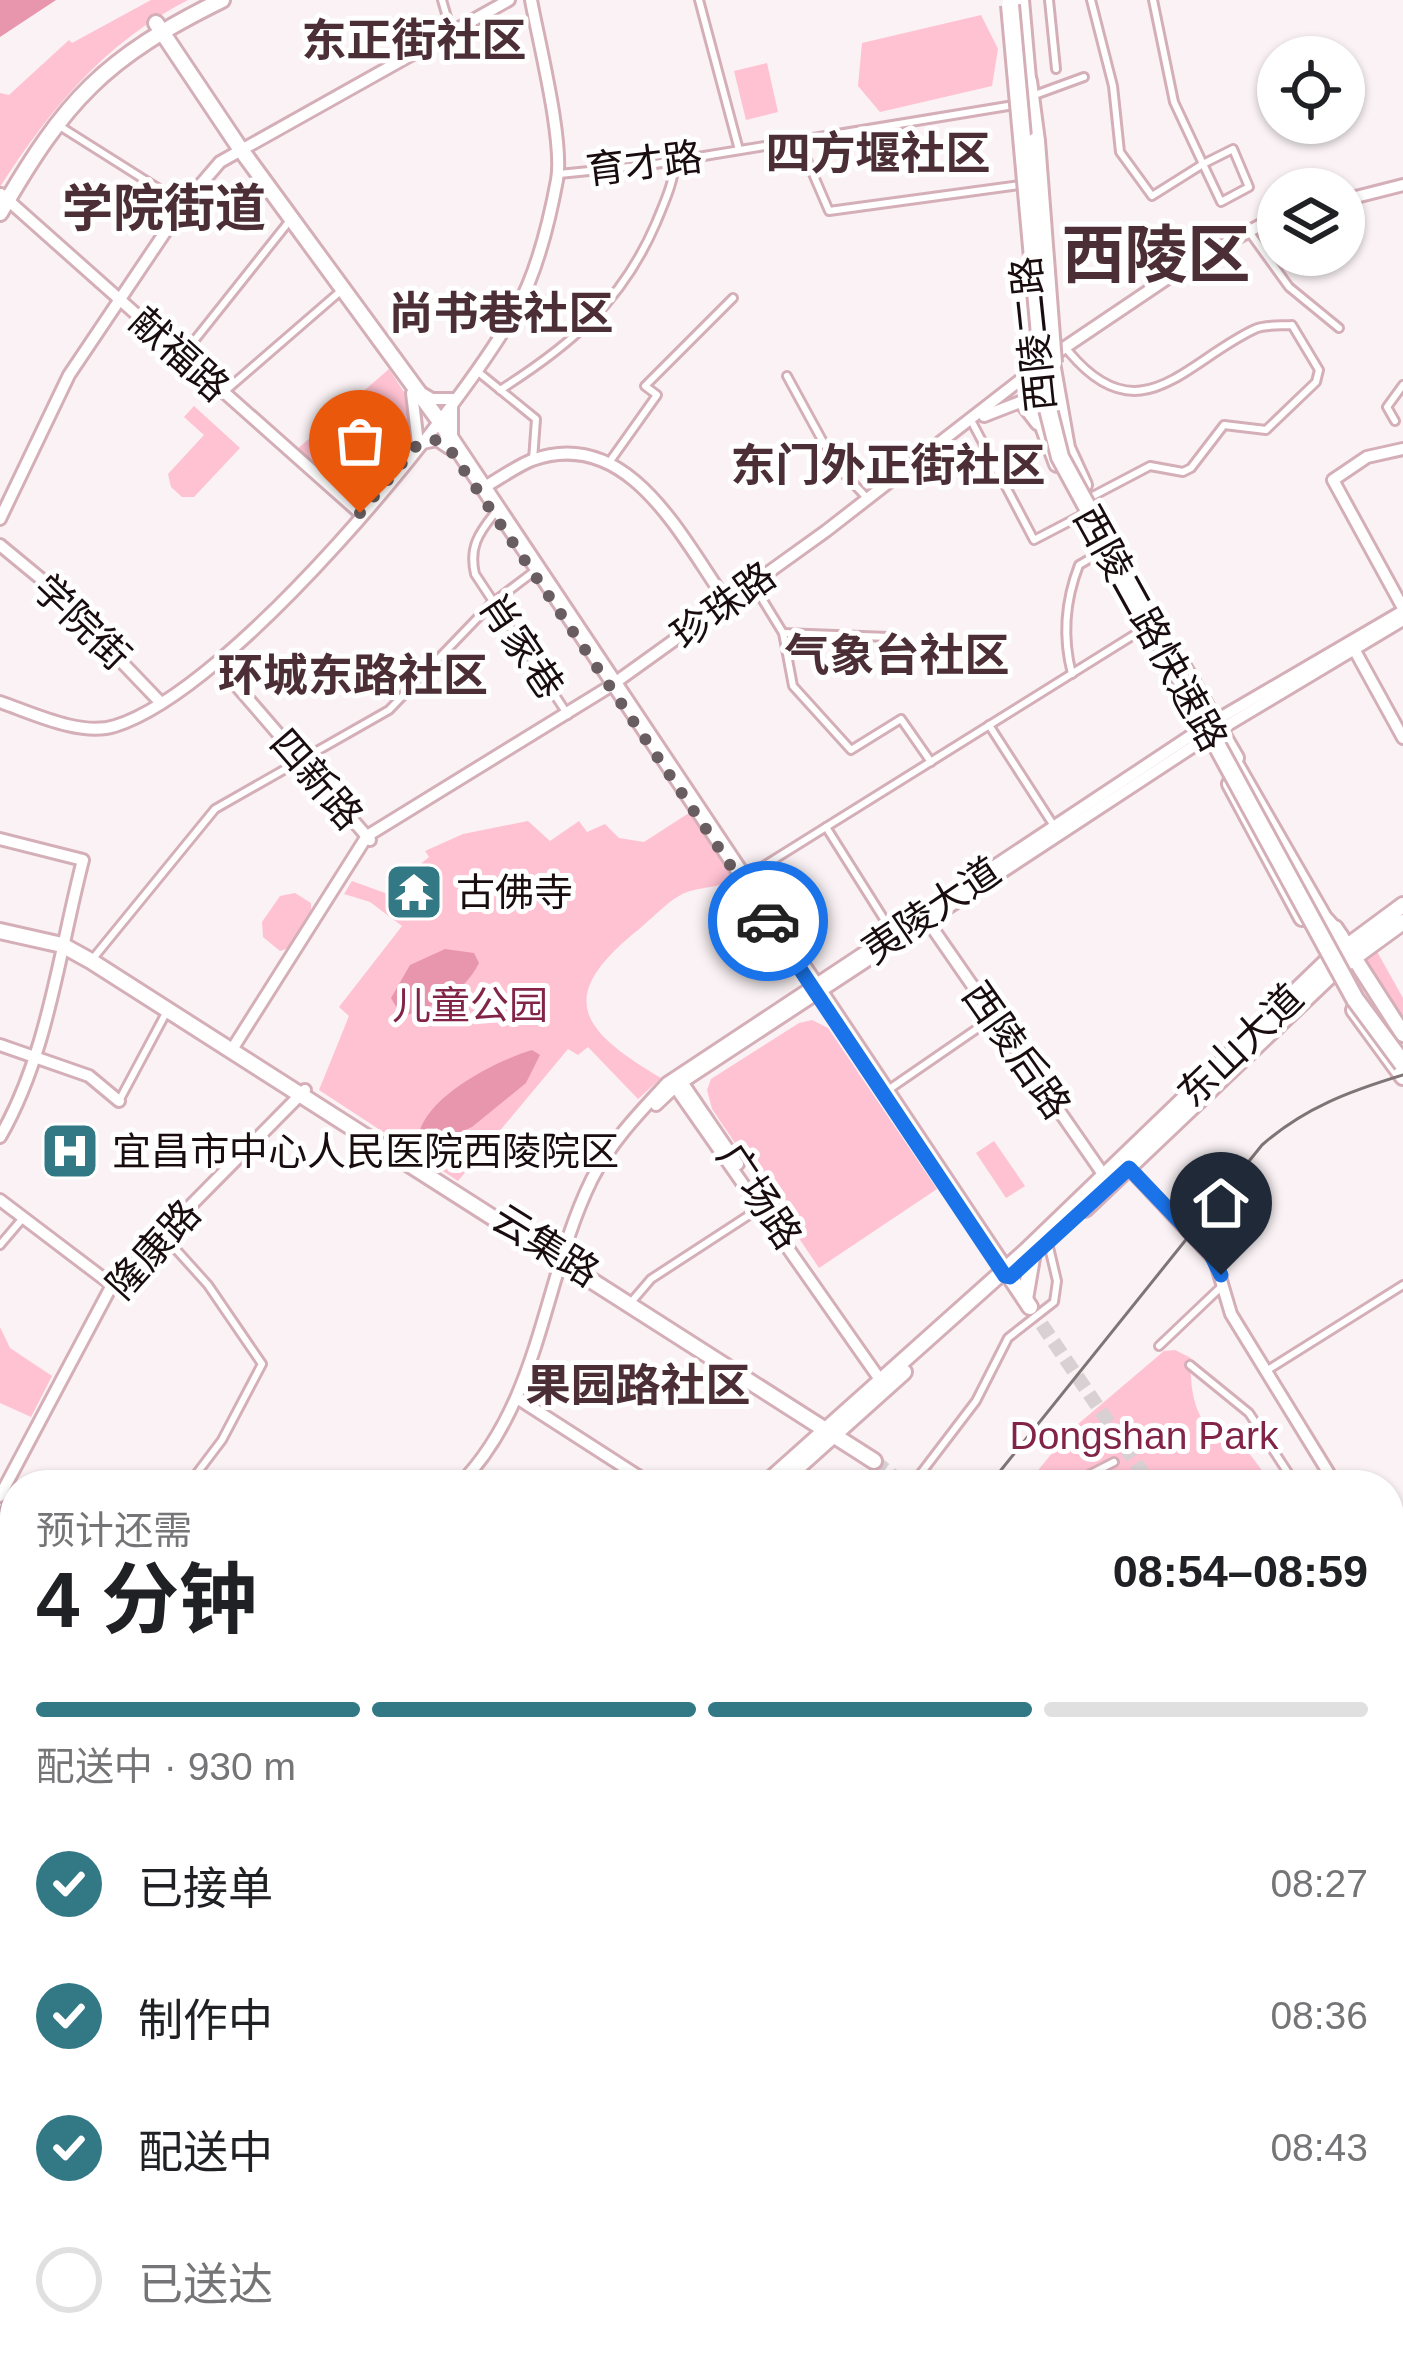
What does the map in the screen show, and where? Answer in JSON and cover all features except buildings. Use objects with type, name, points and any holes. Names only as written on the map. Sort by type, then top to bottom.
[{"type":"highway","name":"西陵二路快速路","points":[[1013,1],[1020,29],[1059,436],[1077,481],[1223,756],[1336,950],[1403,1052]]},
{"type":"highway","name":"西陵二路快速路","points":[[1013,1],[1053,438],[1120,576],[1338,956],[1354,999],[1403,1064]]},
{"type":"highway","points":[[1025,95],[1036,141],[1053,322],[1052,388]]},
{"type":"highway","points":[[1223,756],[1241,800],[1338,956]]},
{"type":"highway","points":[[1223,756],[1312,899],[1338,956]]},
{"type":"main road","points":[[0,226],[4,201],[65,100],[156,28],[205,0]]},
{"type":"main road","points":[[4,201],[98,74],[156,28],[222,0]]},
{"type":"main road","points":[[0,519],[69,375],[184,204],[237,148],[509,0]]},
{"type":"main road","points":[[0,702],[54,720],[113,727],[160,702],[217,663],[279,608],[436,421],[517,308],[536,262],[559,174],[531,0]]},
{"type":"main road","name":"西陵二路","points":[[1013,1],[1052,361],[1067,448],[1211,730],[1403,1077]]},
{"type":"main road","name":"西陵二路","points":[[1013,1],[1025,95],[1020,185],[1034,373],[1049,448],[1145,628],[1211,730],[1338,956],[1403,1034]]},
{"type":"main road","points":[[156,28],[289,221],[436,421],[532,573],[887,1090],[994,1255],[986,1288]]},
{"type":"main road","points":[[1365,192],[1403,182]]},
{"type":"main road","name":"献福路","points":[[4,201],[360,513]]},
{"type":"main road","name":"珍珠路","points":[[236,1050],[368,838],[612,687],[1010,387],[1209,252],[1257,229]]},
{"type":"main road","name":"珍珠路","points":[[1052,361],[1257,230]]},
{"type":"main road","points":[[1010,387],[1027,363],[1032,345]]},
{"type":"main road","name":"珍珠路","points":[[368,838],[612,687],[756,590],[1034,373]]},
{"type":"main road","points":[[414,391],[432,399],[452,398]]},
{"type":"main road","points":[[414,391],[418,444]]},
{"type":"main road","points":[[452,398],[452,446]]},
{"type":"main road","points":[[978,420],[1006,403],[1024,403],[1049,448]]},
{"type":"main road","points":[[418,444],[436,440],[452,446],[483,488],[612,687],[994,1255],[1028,1303],[1029,1254],[994,1255]]},
{"type":"main road","points":[[1403,449],[1366,457],[1333,480],[1403,610]]},
{"type":"main road","points":[[483,488],[533,460],[566,454],[626,472],[654,497],[728,602]]},
{"type":"main road","name":"学院街","points":[[0,545],[46,584],[160,702]]},
{"type":"main road","name":"夷陵大道","points":[[473,1470],[520,1400],[597,1183],[627,1135],[679,1084],[1054,826],[1403,610]]},
{"type":"main road","name":"夷陵大道","points":[[567,1263],[591,1180],[622,1131],[667,1083],[929,923],[1211,730],[1403,620]]},
{"type":"main road","points":[[1354,649],[1403,738]]},
{"type":"main road","name":"四新路","points":[[217,663],[368,838]]},
{"type":"main road","points":[[0,839],[83,860],[36,1054],[20,1102],[0,1137]]},
{"type":"main road","name":"东山大道","points":[[1029,1254],[1048,1243],[1338,956],[1403,905]]},
{"type":"main road","name":"东山大道","points":[[1338,956],[1403,922]]},
{"type":"main road","name":"西陵后路","points":[[929,923],[1106,1177]]},
{"type":"main road","name":"云集路","points":[[0,927],[62,942],[95,956],[831,1430]]},
{"type":"main road","name":"云集路","points":[[62,942],[236,1050]]},
{"type":"main road","points":[[0,1045],[36,1054],[97,1080],[119,1101]]},
{"type":"main road","name":"广场路","points":[[679,1084],[834,1312]]},
{"type":"main road","name":"广场路","points":[[679,1084],[881,1381]]},
{"type":"main road","name":"隆康路","points":[[110,1284],[300,1091]]},
{"type":"main road","name":"隆康路","points":[[18,1470],[110,1284],[300,1091]]},
{"type":"main road","points":[[1126,1164],[1210,1253],[1232,1314],[1327,1470]]},
{"type":"main road","name":"东山大道","points":[[782,1470],[1126,1164]]},
{"type":"main road","points":[[0,1200],[110,1284]]},
{"type":"main road","name":"云集路","points":[[567,1263],[633,1300],[874,1462]]},
{"type":"main road","name":"东山大道","points":[[792,1470],[881,1381],[1007,1273]]},
{"type":"main road","points":[[520,1400],[629,1470]]},
{"type":"street","points":[[442,0],[451,32]]},
{"type":"street","points":[[699,0],[705,40],[739,150]]},
{"type":"street","points":[[1049,0],[1056,69]]},
{"type":"street","points":[[1090,0],[1113,86],[1120,152],[1152,196],[1203,164],[1233,149],[1249,187],[1221,202],[1203,164],[1174,102],[1153,0]]},
{"type":"street","name":"育才路","points":[[559,174],[739,150],[1025,95],[1084,77]]},
{"type":"street","points":[[58,125],[184,204]]},
{"type":"street","points":[[798,139],[829,211],[1020,185]]},
{"type":"street","points":[[500,390],[562,351],[607,308],[641,258],[668,195],[675,161]]},
{"type":"street","points":[[182,356],[289,221]]},
{"type":"street","points":[[1250,233],[1289,287],[1339,328]]},
{"type":"street","points":[[224,392],[341,291]]},
{"type":"street","points":[[607,465],[656,395],[644,386],[733,298]]},
{"type":"street","points":[[1069,352],[1097,381],[1137,392],[1182,379],[1258,327],[1292,325],[1319,370],[1316,382],[1266,430],[1224,425],[1191,468],[1183,472],[1150,466],[1091,497]]},
{"type":"street","points":[[474,369],[536,419],[533,460]]},
{"type":"street","points":[[788,376],[836,464],[867,498]]},
{"type":"street","points":[[1395,421],[1387,407],[1403,385]]},
{"type":"street","points":[[978,420],[1034,540],[1084,514]]},
{"type":"street","name":"肖家巷","points":[[494,514],[478,533],[470,556],[491,604],[568,715]]},
{"type":"street","points":[[1072,674],[1065,614],[1072,583],[1079,565],[1103,551]]},
{"type":"street","points":[[95,956],[215,809],[348,737],[416,689],[491,604],[532,573]]},
{"type":"street","points":[[756,590],[784,633],[793,686],[851,750],[901,719],[931,761]]},
{"type":"street","points":[[744,878],[1145,628]]},
{"type":"street","points":[[784,633],[890,637]]},
{"type":"street","points":[[989,725],[1054,826]]},
{"type":"street","points":[[826,827],[894,934]]},
{"type":"street","points":[[119,1101],[167,1010]]},
{"type":"street","points":[[887,1090],[994,1017]]},
{"type":"street","points":[[633,1300],[650,1279],[760,1208]]},
{"type":"street","points":[[0,1245],[23,1218]]},
{"type":"street","points":[[163,1235],[208,1285],[262,1364],[222,1440],[199,1470]]},
{"type":"street","points":[[924,1470],[976,1402],[1008,1338],[1054,1302],[1057,1281],[1048,1243]]},
{"type":"street","points":[[1159,1346],[1223,1285]]},
{"type":"street","points":[[1266,1371],[1403,1286]]},
{"type":"street","points":[[1190,1365],[1249,1413],[1286,1470]]},
{"type":"street","points":[[1099,1470],[1114,1462]]},
{"type":"green space","points":[[151,0],[188,0],[130,36],[81,80],[0,187],[0,93],[9,95],[69,40],[72,43]]},
{"type":"green space","points":[[981,15],[998,49],[992,86],[880,112],[858,86],[862,43]]},
{"type":"green space","points":[[767,63],[778,112],[746,120],[734,71]]},
{"type":"green space","points":[[389,369],[411,403],[413,441],[358,507],[295,451]]},
{"type":"green space","points":[[194,406],[240,448],[194,497],[182,497],[171,487],[168,474],[204,435],[184,417]]},
{"type":"green space","name":"儿童公园","points":[[689,813],[733,878],[670,902],[611,954],[587,994],[588,1012],[597,1028],[612,1045],[661,1078],[638,1099],[588,1047],[578,1055],[568,1049],[458,1181],[319,1090],[349,1016],[339,1007],[402,926],[370,902],[344,894],[352,881],[429,909],[438,882],[410,873],[429,857],[425,851],[463,834],[528,821],[550,841],[579,821],[587,832],[605,824],[619,838],[644,842]]},
{"type":"green space","points":[[295,893],[311,903],[310,919],[300,939],[280,951],[263,937],[262,922],[280,896]]},
{"type":"green space","points":[[1375,948],[1403,998],[1403,1026],[1360,960]]},
{"type":"green space","points":[[812,1020],[828,1028],[937,1189],[819,1268],[712,1109],[707,1090],[711,1079],[799,1023]]},
{"type":"green space","points":[[994,1141],[1025,1186],[1006,1198],[976,1153]]},
{"type":"green space","points":[[0,1327],[10,1348],[52,1376],[31,1417],[0,1403]]},
{"type":"green space","name":"Dongshan Park","points":[[1175,1350],[1191,1358],[1194,1399],[1204,1422],[1232,1452],[1243,1445],[1262,1470],[1038,1470],[1071,1430],[1164,1351]]},
{"type":"shaded area","points":[[0,0],[56,0],[0,37]]},
{"type":"shaded area","points":[[445,949],[474,953],[479,963],[456,991],[402,1017],[391,998],[410,965]]},
{"type":"shaded area","points":[[532,1050],[540,1055],[526,1083],[472,1127],[429,1146],[419,1133],[436,1106],[483,1071]]},
{"type":"tunnel","points":[[1030,1307],[1141,1470]]},
{"type":"tunnel","points":[[874,1461],[886,1470]]},
{"type":"railway","points":[[1001,1470],[1262,1145],[1328,1102],[1403,1075]]},
{"type":"way so far","points":[[360,513],[418,444],[436,440],[449,448],[768,921]]},
{"type":"place","name":"古佛寺","points":[[414,892]]},
{"type":"place","name":"宜昌市中心人民医院西陵院区","points":[[70,1151]]},
{"type":"district","name":"东正街社区","points":[[414,40]]},
{"type":"district","name":"四方堰社区","points":[[878,153]]},
{"type":"district","name":"学院街道","points":[[164,208]]},
{"type":"district","name":"西陵区","points":[[1156,255]]},
{"type":"district","name":"尚书巷社区","points":[[501,313]]},
{"type":"district","name":"东门外正街社区","points":[[888,465]]},
{"type":"district","name":"气象台社区","points":[[897,655]]},
{"type":"district","name":"环城东路社区","points":[[353,675]]},
{"type":"district","name":"果园路社区","points":[[638,1385]]},
{"type":"route","points":[[768,921],[1005,1276],[1010,1277],[1129,1168],[1173,1220],[1210,1253],[1221,1275]]}]
